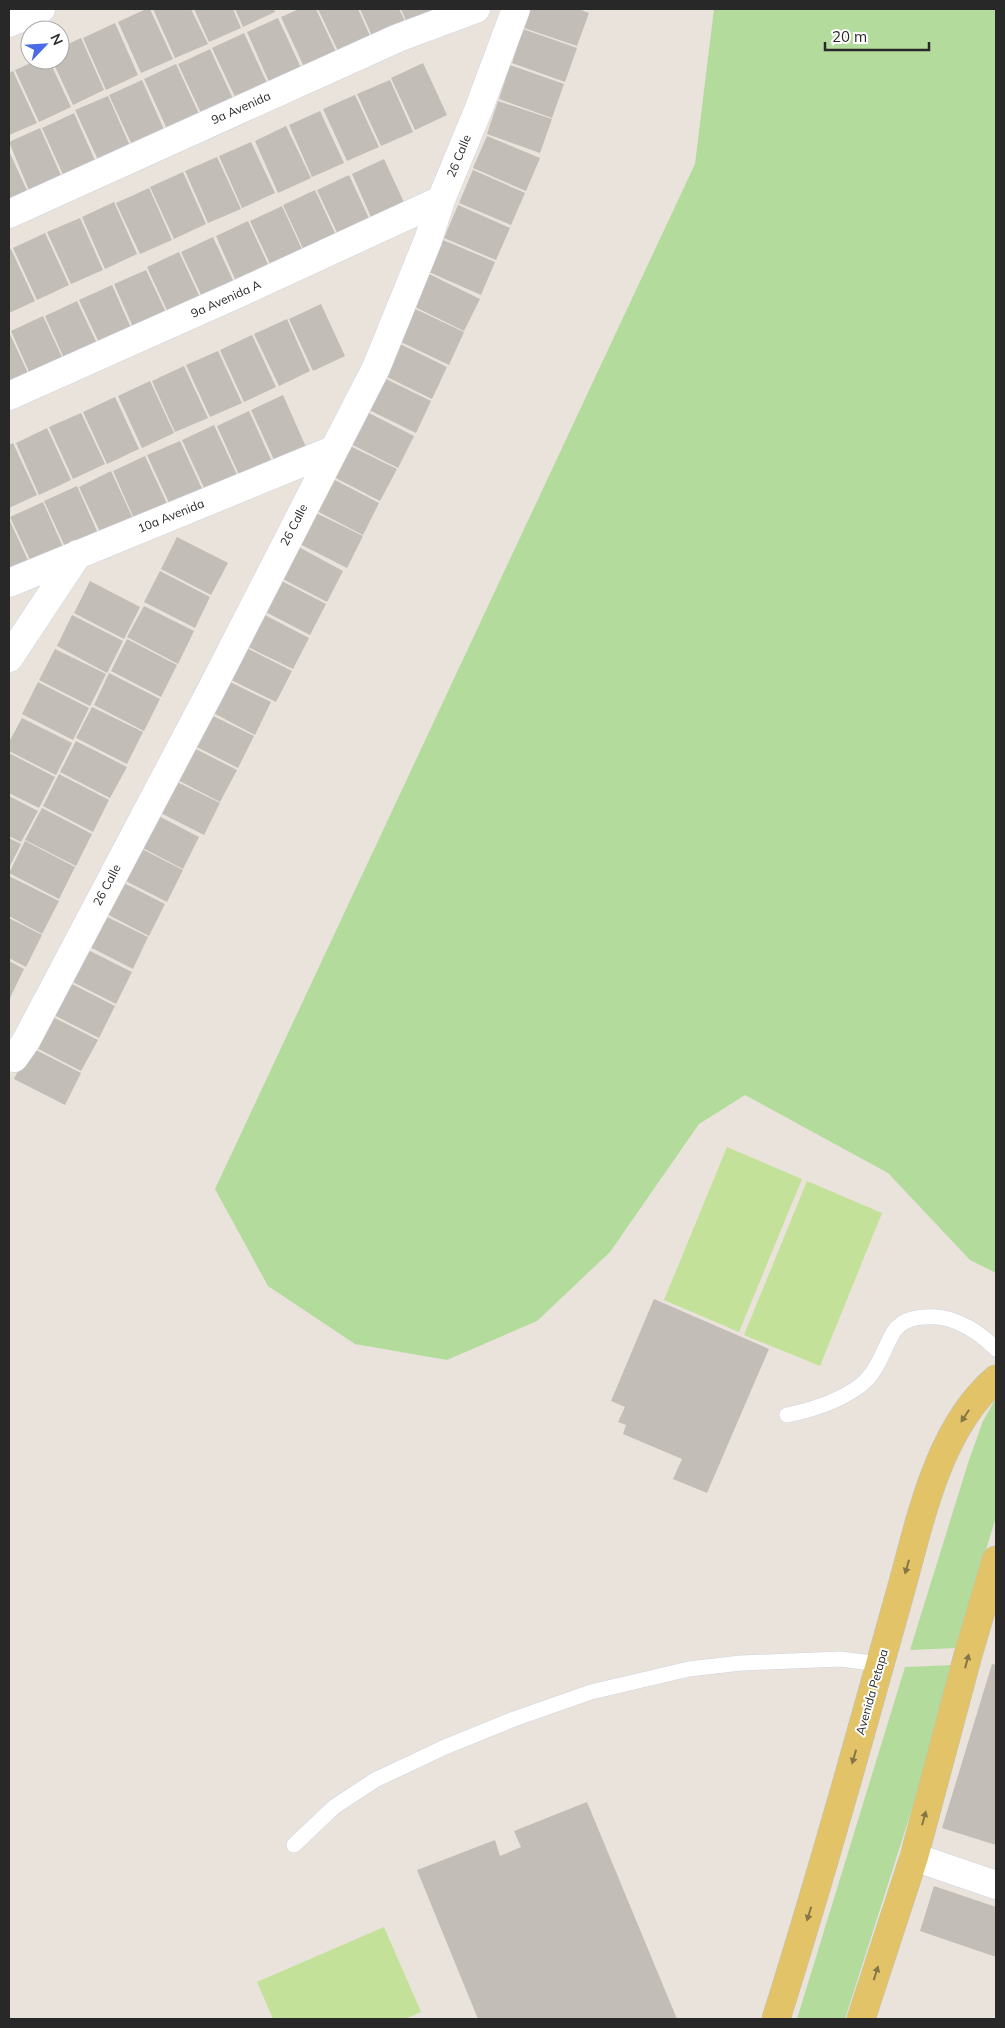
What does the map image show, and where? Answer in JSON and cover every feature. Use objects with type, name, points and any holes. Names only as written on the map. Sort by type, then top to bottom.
[{"type":"main road","name":"Avenida Petapa","points":[[776,2019],[821,1874],[935,1475],[958,1426],[972,1406],[996,1379]]},
{"type":"main road","points":[[861,2019],[914,1856],[968,1655],[996,1560]]},
{"type":"street","points":[[9,23],[41,9]]},
{"type":"street","name":"9a Avenida","points":[[9,214],[398,38],[476,9]]},
{"type":"street","name":"26 Calle","points":[[9,1056],[14,1058],[26,1041],[214,683],[376,368],[428,240],[441,200],[479,108],[516,9]]},
{"type":"street","name":"9a Avenida A","points":[[9,396],[441,200]]},
{"type":"street","name":"10a Avenida","points":[[9,583],[333,450]]},
{"type":"street","points":[[9,658],[78,554]]},
{"type":"street","points":[[914,1856],[996,1885]]},
{"type":"lane","points":[[787,1415],[821,1405],[860,1385],[875,1370],[893,1332],[907,1321],[940,1318],[958,1322],[981,1335],[996,1349]]},
{"type":"lane","points":[[294,1844],[334,1807],[375,1780],[445,1747],[505,1722],[591,1692],[688,1668],[741,1663],[840,1658],[880,1664]]},
{"type":"green space","points":[[714,9],[996,9],[996,1273],[970,1260],[888,1173],[745,1095],[699,1124],[610,1252],[537,1321],[447,1360],[355,1344],[268,1286],[215,1189],[695,164]]},
{"type":"green space","points":[[727,1147],[802,1179],[739,1332],[664,1300]]},
{"type":"green space","points":[[807,1181],[882,1213],[820,1366],[744,1335]]},
{"type":"green space","points":[[996,1398],[996,1517],[956,1648],[910,1650],[969,1460],[983,1421]]},
{"type":"green space","points":[[954,1665],[926,1765],[845,2019],[797,2019],[905,1667]]},
{"type":"green space","points":[[384,1927],[421,2012],[405,2019],[273,2019],[257,1982]]},
{"type":"building","points":[[146,9],[150,9],[173,59],[141,73],[118,22]]},
{"type":"building","points":[[153,9],[191,9],[208,44],[175,58]]},
{"type":"building","points":[[194,9],[233,9],[241,28],[209,42]]},
{"type":"building","points":[[235,9],[274,9],[275,12],[243,27]]},
{"type":"building","points":[[299,9],[316,9],[337,54],[305,69],[281,17]]},
{"type":"building","points":[[318,9],[358,9],[371,38],[339,53]]},
{"type":"building","points":[[360,9],[399,9],[406,23],[373,38]]},
{"type":"building","points":[[401,9],[437,9],[407,23]]},
{"type":"building","points":[[530,9],[578,9],[589,13],[577,46],[524,28]]},
{"type":"building","points":[[278,18],[302,70],[270,84],[247,32]]},
{"type":"building","points":[[115,23],[138,75],[106,90],[83,38]]},
{"type":"building","points":[[523,29],[577,48],[565,82],[512,63]]},
{"type":"building","points":[[244,33],[268,85],[236,99],[212,48]]},
{"type":"building","points":[[81,38],[104,90],[73,105],[57,70],[70,70],[70,43]]},
{"type":"building","points":[[210,49],[234,101],[202,115],[178,64]]},
{"type":"building","points":[[423,63],[447,115],[415,130],[391,78]]},
{"type":"building","points":[[176,64],[200,116],[168,131],[144,79]]},
{"type":"building","points":[[510,65],[564,84],[552,118],[499,99]]},
{"type":"building","points":[[20,68],[20,70],[54,70],[71,107],[39,122],[15,70]]},
{"type":"building","points":[[13,71],[37,123],[9,135],[9,73]]},
{"type":"building","points":[[142,80],[165,132],[133,147],[109,95]]},
{"type":"building","points":[[390,80],[413,132],[381,146],[357,94]]},
{"type":"building","points":[[355,95],[379,147],[347,161],[323,109]]},
{"type":"building","points":[[108,96],[131,148],[99,162],[75,110]]},
{"type":"building","points":[[498,101],[552,119],[540,153],[487,134]]},
{"type":"building","points":[[320,111],[344,163],[312,177],[289,125]]},
{"type":"building","points":[[74,113],[97,165],[65,179],[42,128]]},
{"type":"building","points":[[286,126],[311,178],[278,193],[255,141]]},
{"type":"building","points":[[40,128],[63,180],[31,195],[9,142]]},
{"type":"building","points":[[487,136],[540,158],[526,191],[473,168]]},
{"type":"building","points":[[251,142],[275,193],[242,208],[219,156]]},
{"type":"building","points":[[9,151],[29,195],[9,205]]},
{"type":"building","points":[[217,157],[241,209],[208,223],[185,171]]},
{"type":"building","points":[[384,159],[408,211],[375,226],[352,174]]},
{"type":"building","points":[[473,170],[525,193],[511,225],[459,203]]},
{"type":"building","points":[[183,172],[206,224],[174,239],[150,187]]},
{"type":"building","points":[[349,175],[373,227],[341,241],[317,190]]},
{"type":"building","points":[[149,188],[172,240],[140,254],[116,203]]},
{"type":"building","points":[[315,190],[339,242],[307,257],[283,205]]},
{"type":"building","points":[[114,202],[137,254],[105,269],[82,217]]},
{"type":"building","points":[[458,205],[510,228],[496,260],[444,238]]},
{"type":"building","points":[[282,206],[306,258],[274,272],[250,221]]},
{"type":"building","points":[[80,218],[103,270],[71,284],[47,232]]},
{"type":"building","points":[[248,221],[272,273],[239,288],[216,236]]},
{"type":"building","points":[[45,233],[69,285],[37,300],[13,248]]},
{"type":"building","points":[[213,237],[237,289],[205,303],[181,252]]},
{"type":"building","points":[[443,240],[495,262],[481,295],[429,272]]},
{"type":"building","points":[[11,249],[35,301],[9,313],[9,250]]},
{"type":"building","points":[[179,252],[203,304],[171,319],[147,267]]},
{"type":"building","points":[[146,270],[170,321],[137,336],[114,284]]},
{"type":"building","points":[[429,274],[480,299],[464,331],[413,306]]},
{"type":"building","points":[[112,285],[135,337],[103,351],[79,300]]},
{"type":"building","points":[[77,301],[101,352],[68,367],[45,316]]},
{"type":"building","points":[[321,304],[345,356],[313,371],[289,319]]},
{"type":"building","points":[[413,308],[464,332],[449,365],[397,340]]},
{"type":"building","points":[[43,316],[67,368],[34,383],[11,331]]},
{"type":"building","points":[[287,319],[310,371],[279,386],[254,334]]},
{"type":"building","points":[[9,332],[32,382],[9,393]]},
{"type":"building","points":[[252,335],[276,387],[244,402],[220,350]]},
{"type":"building","points":[[396,342],[447,367],[432,399],[381,374]]},
{"type":"building","points":[[218,351],[242,403],[210,417],[186,365]]},
{"type":"building","points":[[184,366],[208,418],[175,432],[152,381]]},
{"type":"building","points":[[380,376],[431,401],[416,433],[365,408]]},
{"type":"building","points":[[150,381],[174,433],[142,448],[118,396]]},
{"type":"building","points":[[283,395],[306,447],[275,462],[251,410]]},
{"type":"building","points":[[115,397],[139,449],[107,464],[83,412]]},
{"type":"building","points":[[363,410],[414,436],[398,468],[347,442]]},
{"type":"building","points":[[249,411],[272,462],[240,477],[217,426]]},
{"type":"building","points":[[81,413],[105,464],[73,479],[49,427]]},
{"type":"building","points":[[214,425],[238,477],[206,492],[182,440]]},
{"type":"building","points":[[47,428],[71,480],[39,495],[16,443]]},
{"type":"building","points":[[180,441],[204,493],[171,507],[147,455]]},
{"type":"building","points":[[13,443],[37,495],[9,508],[9,445]]},
{"type":"building","points":[[346,444],[397,469],[380,501],[330,475]]},
{"type":"building","points":[[145,456],[169,508],[136,523],[113,471]]},
{"type":"building","points":[[111,471],[135,523],[103,538],[79,487]]},
{"type":"building","points":[[329,477],[379,503],[363,535],[313,509]]},
{"type":"building","points":[[77,486],[100,538],[68,553],[44,501]]},
{"type":"building","points":[[43,502],[66,554],[34,568],[10,517]]},
{"type":"building","points":[[312,511],[363,536],[347,568],[296,542]]},
{"type":"building","points":[[9,519],[32,569],[9,579]]},
{"type":"building","points":[[177,537],[228,563],[211,595],[161,569]]},
{"type":"building","points":[[293,544],[343,571],[327,602],[277,576]]},
{"type":"building","points":[[160,571],[210,597],[195,628],[144,602]]},
{"type":"building","points":[[276,578],[326,604],[310,635],[260,609]]},
{"type":"building","points":[[90,581],[140,607],[124,639],[74,613]]},
{"type":"building","points":[[144,606],[194,631],[178,664],[127,637]]},
{"type":"building","points":[[259,612],[309,638],[293,669],[242,644]]},
{"type":"building","points":[[72,615],[123,641],[107,673],[57,646]]},
{"type":"building","points":[[127,639],[177,665],[161,697],[111,671]]},
{"type":"building","points":[[241,645],[292,671],[276,702],[225,677]]},
{"type":"building","points":[[55,649],[106,674],[90,706],[39,680]]},
{"type":"building","points":[[109,673],[160,699],[144,731],[94,705]]},
{"type":"building","points":[[220,677],[271,702],[255,735],[204,708]]},
{"type":"building","points":[[38,682],[89,708],[73,740],[22,714]]},
{"type":"building","points":[[92,707],[143,732],[127,764],[76,738]]},
{"type":"building","points":[[203,711],[254,736],[238,768],[187,742]]},
{"type":"building","points":[[22,718],[72,743],[56,775],[9,751],[9,742]]},
{"type":"building","points":[[76,741],[127,767],[110,798],[60,772]]},
{"type":"building","points":[[186,744],[237,770],[220,802],[170,776]]},
{"type":"building","points":[[9,753],[55,777],[39,808],[9,793]]},
{"type":"building","points":[[59,774],[109,800],[93,832],[43,806]]},
{"type":"building","points":[[169,778],[220,803],[204,835],[153,809]]},
{"type":"building","points":[[9,796],[38,811],[21,842],[9,836]]},
{"type":"building","points":[[42,808],[92,834],[76,866],[25,840]]},
{"type":"building","points":[[149,811],[199,837],[183,869],[133,843]]},
{"type":"building","points":[[9,838],[21,844],[9,868]]},
{"type":"building","points":[[25,841],[75,867],[59,899],[9,873]]},
{"type":"building","points":[[132,844],[183,870],[167,902],[116,876]]},
{"type":"building","points":[[9,876],[59,901],[42,934],[9,916]]},
{"type":"building","points":[[114,878],[165,904],[149,936],[99,910]]},
{"type":"building","points":[[97,912],[148,937],[133,969],[82,943]]},
{"type":"building","points":[[9,918],[42,935],[26,967],[9,958]]},
{"type":"building","points":[[82,947],[132,972],[116,1004],[65,978]]},
{"type":"building","points":[[9,961],[24,969],[9,1000]]},
{"type":"building","points":[[64,980],[115,1006],[99,1038],[48,1012]]},
{"type":"building","points":[[47,1014],[98,1040],[81,1071],[31,1045]]},
{"type":"building","points":[[30,1047],[81,1073],[65,1105],[14,1079]]},
{"type":"building","points":[[654,1299],[769,1349],[707,1493],[673,1479],[682,1459],[623,1434],[626,1425],[618,1422],[625,1407],[611,1401]]},
{"type":"building","points":[[992,1664],[996,1665],[996,1845],[942,1828]]},
{"type":"building","points":[[587,1802],[677,2019],[478,2019],[417,1870],[495,1840],[500,1856],[521,1847],[514,1831]]},
{"type":"building","points":[[934,1886],[996,1907],[996,1957],[920,1931]]}]
